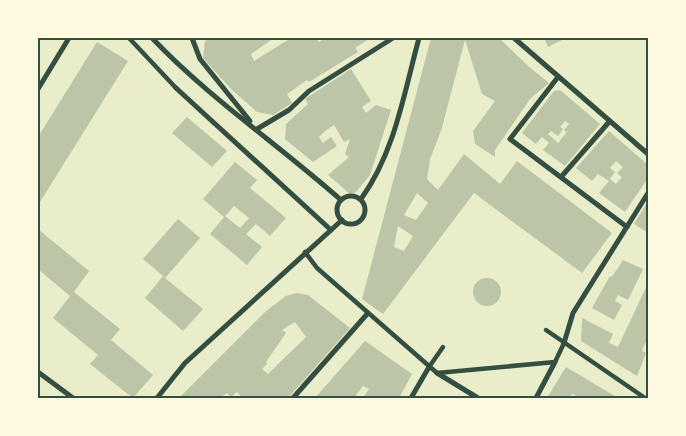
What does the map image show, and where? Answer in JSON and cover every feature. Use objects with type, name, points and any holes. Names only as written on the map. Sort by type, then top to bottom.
[{"type":"street","points":[[38,89],[69,38]]},
{"type":"street","points":[[129,38],[176,88],[331,230]]},
{"type":"street","points":[[152,38],[185,72],[257,129],[340,200]]},
{"type":"street","points":[[192,38],[200,59],[257,129]]},
{"type":"street","points":[[257,129],[289,110],[308,91],[393,38]]},
{"type":"street","points":[[361,199],[374,180],[389,149],[420,38]]},
{"type":"street","points":[[514,38],[648,154]]},
{"type":"street","points":[[558,77],[510,139],[628,227]]},
{"type":"street","points":[[561,177],[609,122]]},
{"type":"street","points":[[536,398],[564,343],[573,313],[648,194]]},
{"type":"street","points":[[350,195],[361,199],[366,209],[362,219],[352,224],[342,220],[337,210],[340,200],[350,195]]},
{"type":"street","points":[[157,398],[186,363],[342,220]]},
{"type":"street","points":[[305,252],[317,268],[437,373],[478,398]]},
{"type":"street","points":[[293,398],[368,313]]},
{"type":"street","points":[[546,330],[645,398]]},
{"type":"street","points":[[411,398],[443,347]]},
{"type":"street","points":[[437,373],[555,362]]},
{"type":"street","points":[[38,372],[73,398]]},
{"type":"building","points":[[210,38],[274,38],[251,54],[254,61],[291,38],[315,38],[319,42],[325,38],[370,38],[355,48],[358,52],[309,82],[307,80],[287,94],[292,103],[273,115],[257,112],[231,89],[203,58],[205,41]]},
{"type":"building","points":[[431,38],[499,38],[549,83],[530,99],[495,150],[495,157],[475,144],[473,131],[495,101],[482,94],[465,40],[441,131],[430,159],[427,179],[438,190],[464,154],[500,184],[517,161],[612,233],[582,273],[474,193],[383,314],[362,299]],"holes":[[[417,193],[428,203],[416,220],[404,215]],[[398,226],[413,236],[404,251],[394,247]]]},
{"type":"building","points":[[544,38],[566,38],[548,47]]},
{"type":"building","points":[[97,42],[128,61],[40,202],[38,200],[38,137]]},
{"type":"building","points":[[351,69],[371,101],[362,107],[366,113],[376,105],[391,110],[370,175],[356,192],[350,194],[328,175],[349,157],[345,154],[350,139],[344,142],[334,125],[319,137],[323,143],[331,137],[337,146],[313,162],[285,139],[286,124],[308,104],[305,99]]},
{"type":"building","points":[[560,90],[600,124],[565,166],[543,150],[549,143],[542,137],[536,144],[522,133],[554,91]],"holes":[[[565,121],[569,124],[564,130],[567,132],[558,143],[548,134],[551,131],[558,136],[563,129],[560,127]]]},
{"type":"building","points":[[187,117],[227,151],[212,167],[172,133]]},
{"type":"building","points":[[609,131],[648,165],[648,178],[625,212],[599,193],[609,181],[598,174],[592,181],[576,168]],"holes":[[[616,161],[623,167],[617,173],[622,177],[616,184],[610,179],[615,172],[610,168]]]},
{"type":"building","points":[[235,162],[257,180],[250,188],[286,218],[270,236],[256,224],[246,234],[262,247],[247,265],[210,234],[224,217],[203,199]],"holes":[[[234,206],[249,218],[240,228],[225,216]]]},
{"type":"building","points":[[648,201],[648,233],[634,224]]},
{"type":"building","points":[[178,219],[200,238],[165,278],[203,309],[183,331],[145,298],[163,276],[143,259]]},
{"type":"building","points":[[38,229],[89,271],[74,292],[120,329],[111,340],[153,375],[133,398],[90,364],[98,355],[53,318],[70,296],[38,269]]},
{"type":"building","points":[[623,260],[643,269],[628,300],[618,295],[615,301],[622,305],[614,320],[592,308],[610,276],[612,277]]},
{"type":"building","points":[[487,278],[497,282],[501,292],[497,302],[487,306],[477,302],[473,292],[477,282]]},
{"type":"building","points":[[648,283],[648,337],[642,351],[646,353],[637,376],[581,341],[582,318],[613,334],[609,343],[618,347]]},
{"type":"building","points":[[296,293],[308,295],[350,328],[288,398],[242,398],[237,392],[231,397],[227,393],[220,398],[179,398],[266,311],[286,296]],"holes":[[[295,322],[306,337],[268,374],[262,369],[286,333],[282,330]]]},
{"type":"building","points":[[365,341],[412,374],[399,398],[363,398],[369,389],[363,386],[354,398],[315,398]]},
{"type":"building","points":[[566,367],[618,398],[580,398],[572,394],[570,398],[547,398]]}]
